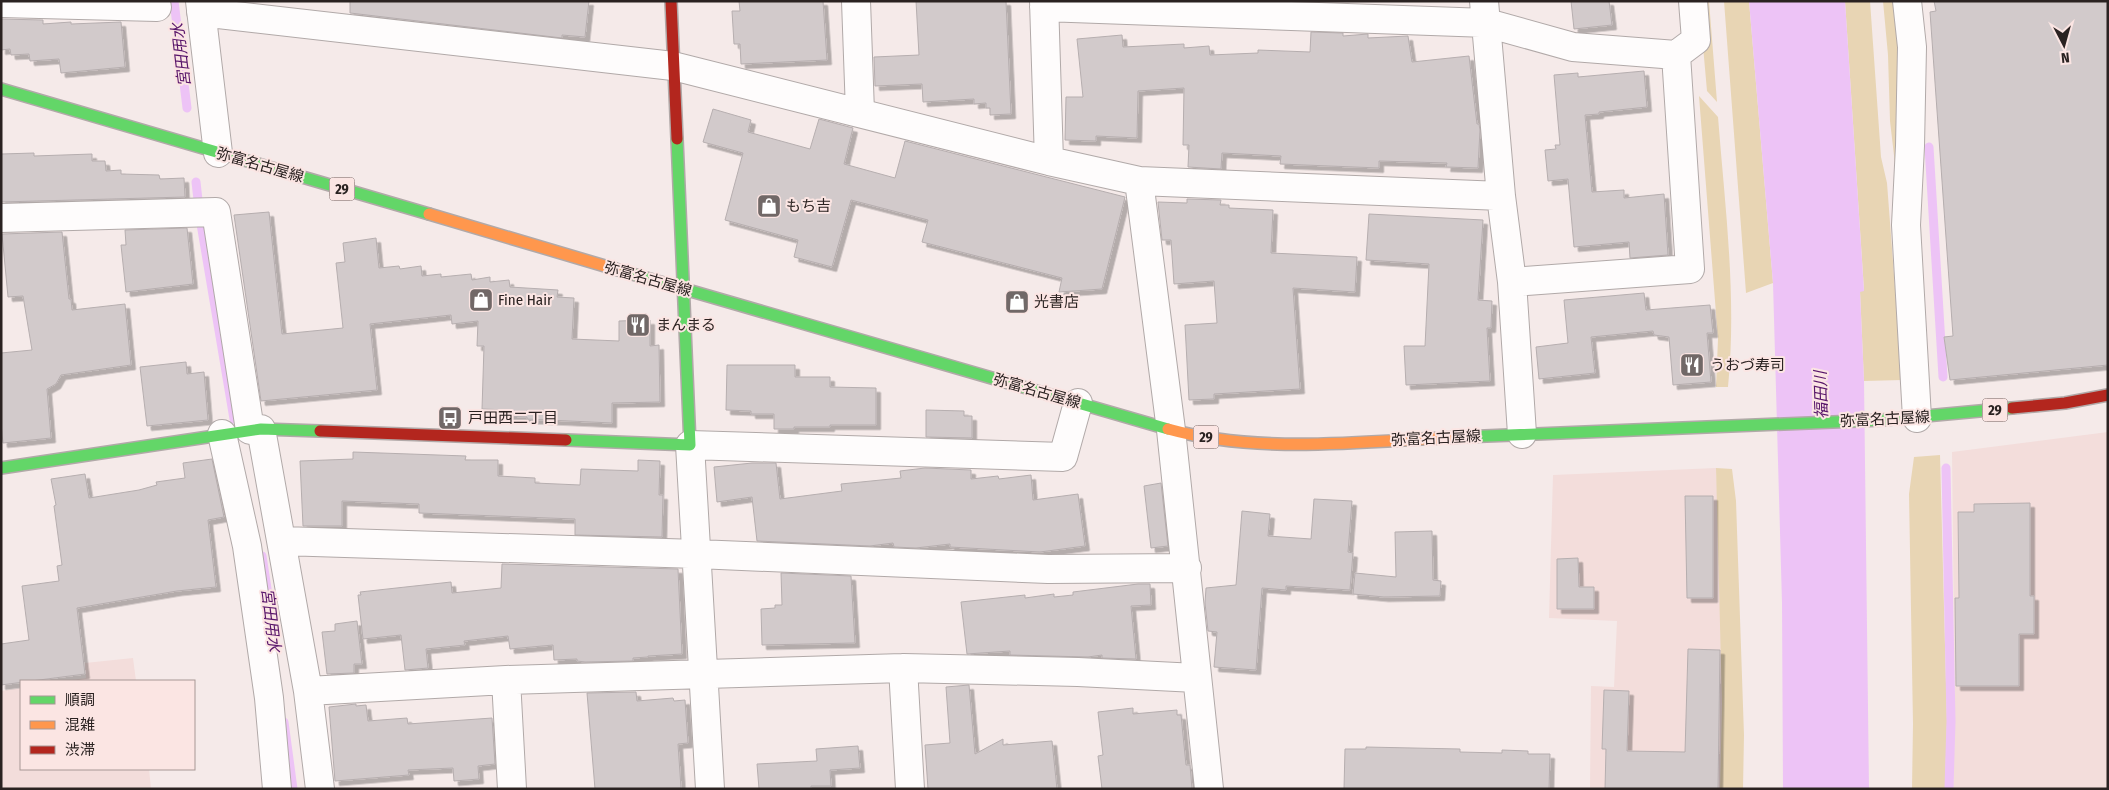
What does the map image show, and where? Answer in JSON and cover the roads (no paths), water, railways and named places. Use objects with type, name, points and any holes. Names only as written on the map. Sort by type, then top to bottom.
[{"type":"main road","points":[[1,468],[255,429],[690,445],[670,1]]},
{"type":"main road","name":"弥富名古屋線","points":[[1,89],[1171,430],[1220,440],[1298,444],[1882,420],[2065,403],[2108,395]]},
{"type":"street","points":[[856,1],[860,112]]},
{"type":"street","points":[[1049,161],[1044,4],[1486,12],[1573,46],[1676,55],[1696,40],[1692,1]]},
{"type":"street","points":[[1907,1],[1912,47],[1906,225],[1917,418]]},
{"type":"street","points":[[1,3],[157,8]]},
{"type":"street","points":[[218,153],[200,7],[673,66],[1049,161],[1139,181],[1501,196]]},
{"type":"street","points":[[1486,12],[1501,196],[1512,282],[1522,434]]},
{"type":"street","points":[[1512,282],[1690,269],[1676,55]]},
{"type":"street","points":[[1139,181],[1187,568],[1196,678],[1209,789]]},
{"type":"street","points":[[1,218],[216,212],[255,429],[282,541],[308,691],[319,789]]},
{"type":"street","points":[[710,789],[690,445],[1062,457],[1078,403]]},
{"type":"street","points":[[222,434],[247,546],[269,698],[278,789]]},
{"type":"street","points":[[282,541],[697,554],[1048,569],[1187,568]]},
{"type":"street","points":[[308,691],[506,680],[903,668],[1078,672],[1196,678]]},
{"type":"street","points":[[903,668],[910,789]]},
{"type":"street","points":[[506,680],[512,789]]},
{"type":"water","name":"福田川","points":[[1749,1],[1845,1],[1864,291],[1860,292],[1864,381],[1869,789],[1783,789],[1782,603],[1773,283]]},
{"type":"waterway","name":"宮田用水","points":[[174,1],[187,108]]},
{"type":"waterway","points":[[1929,147],[1943,377]]},
{"type":"waterway","name":"宮田用水","points":[[196,182],[200,218],[234,419]]},
{"type":"waterway","points":[[1946,468],[1951,721],[1949,789]]},
{"type":"waterway","name":"宮田用水","points":[[262,556],[268,595]]},
{"type":"waterway","name":"宮田用水","points":[[284,722],[293,789]]},
{"type":"place","name":"もち吉","points":[[769,206]]},
{"type":"place","name":"Fine Hair","points":[[481,300]]},
{"type":"place","name":"光書店","points":[[1017,302]]},
{"type":"place","name":"まんまる","points":[[638,325]]},
{"type":"place","name":"うおづ寿司","points":[[1692,365]]},
{"type":"place","name":"戸田西二丁目","points":[[450,418]]}]
